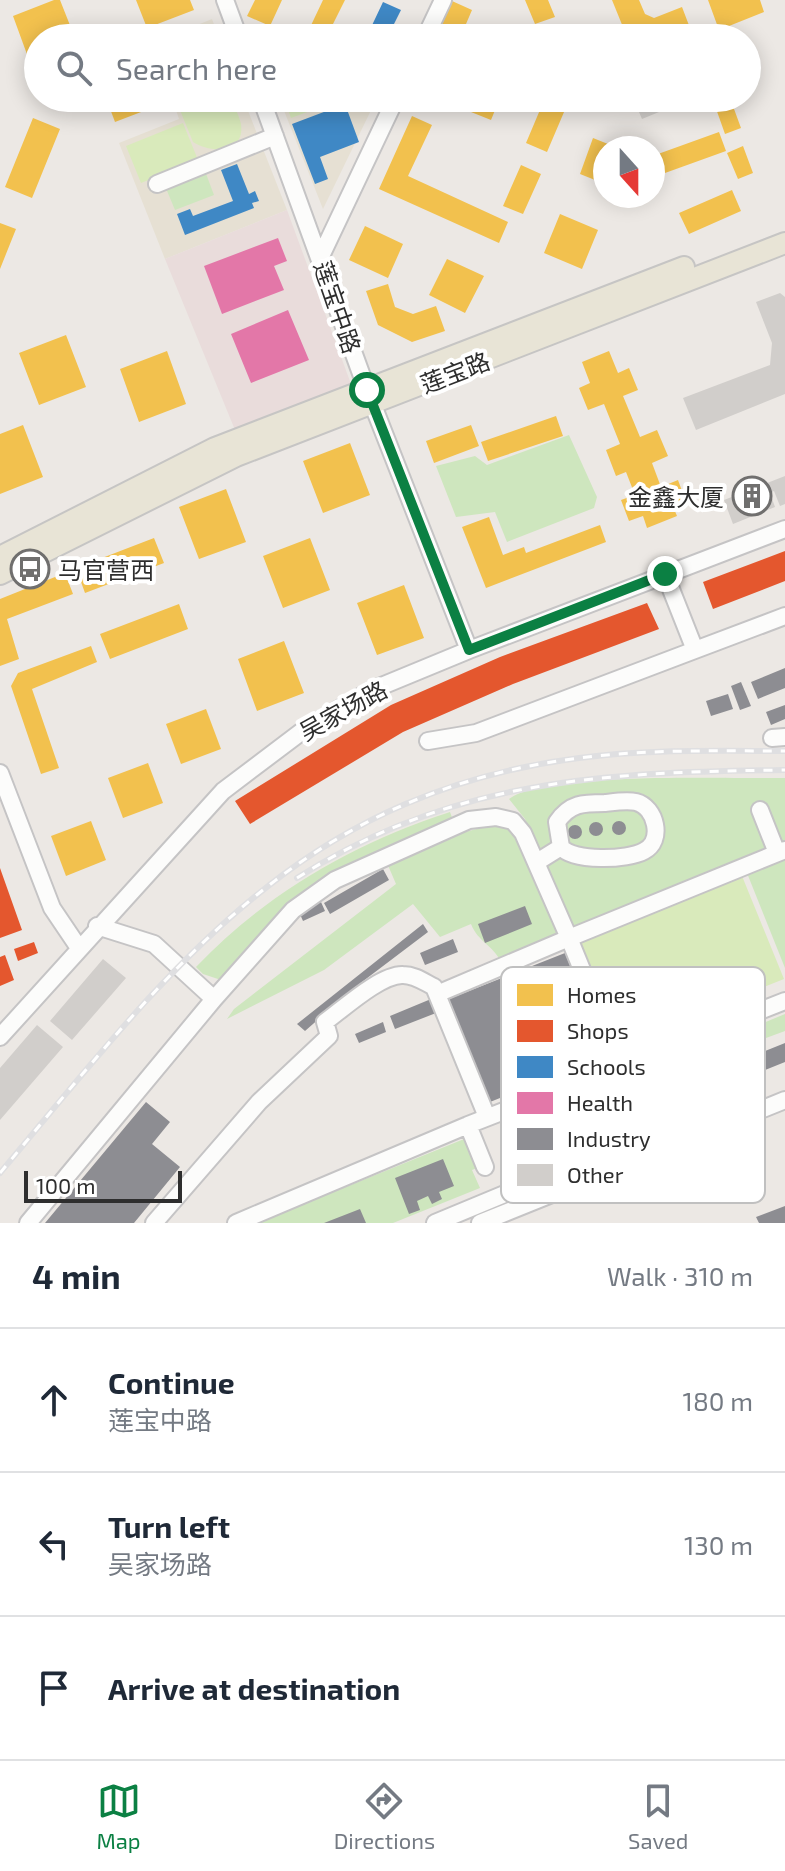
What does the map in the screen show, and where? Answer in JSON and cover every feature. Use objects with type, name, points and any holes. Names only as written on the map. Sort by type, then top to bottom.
[{"type":"main road","name":"莲宝路","points":[[0,574],[236,456],[370,397],[785,228]]},
{"type":"main road","name":"莲宝路","points":[[0,557],[215,448],[370,397],[785,243]]},
{"type":"street","points":[[225,0],[234,24]]},
{"type":"street","points":[[432,24],[443,0]]},
{"type":"street","name":"莲宝中路","points":[[266,112],[370,397],[469,650]]},
{"type":"street","points":[[321,256],[389,112]]},
{"type":"street","points":[[157,184],[275,136]]},
{"type":"street","name":"吴家场路","points":[[0,1037],[97,926],[223,791],[305,729],[372,690],[785,529]]},
{"type":"street","points":[[665,574],[695,650]]},
{"type":"street","points":[[428,741],[476,733],[785,616]]},
{"type":"street","points":[[0,773],[52,908],[79,948]]},
{"type":"street","points":[[636,802],[649,808],[655,820],[653,841],[647,850],[581,858],[561,847],[557,822],[565,811],[576,804],[636,802]]},
{"type":"street","points":[[437,994],[781,851],[760,810]]},
{"type":"street","points":[[28,1223],[214,999],[293,910],[335,880],[469,820],[496,817],[513,821],[537,862],[581,967]]},
{"type":"street","points":[[537,862],[561,847]]},
{"type":"street","points":[[97,926],[154,944],[214,999]]},
{"type":"street","points":[[154,1223],[259,1102],[329,1036],[325,1022],[372,988],[399,974],[415,977],[434,987],[487,1117]]},
{"type":"street","points":[[765,1009],[785,1001]]},
{"type":"street","points":[[765,1108],[785,1100]]},
{"type":"street","points":[[236,1223],[501,1112]]},
{"type":"street","points":[[468,1125],[485,1167]]},
{"type":"street","points":[[435,1223],[501,1196]]},
{"type":"street","points":[[480,1223],[530,1203]]},
{"type":"shaded area","points":[[177,112],[248,112],[287,210],[165,259],[119,143],[179,119]]},
{"type":"shaded area","points":[[285,112],[370,112],[323,209]]},
{"type":"shaded area","points":[[287,210],[351,384],[235,430],[165,259]]},
{"type":"green space","points":[[181,112],[236,112],[241,134],[232,146],[217,149],[193,142]]},
{"type":"green space","points":[[289,112],[307,112],[291,118]]},
{"type":"green space","points":[[183,123],[198,160],[141,183],[126,146]]},
{"type":"green space","points":[[205,171],[214,195],[175,210],[165,186]]},
{"type":"green space","points":[[569,435],[597,497],[594,508],[507,542],[495,512],[456,517],[436,466],[475,456],[487,465]]},
{"type":"green space","points":[[785,778],[785,845],[572,932],[525,819],[509,799],[529,790],[598,780]]},
{"type":"green space","points":[[450,812],[454,823],[323,883],[224,981],[203,974],[196,967],[252,916],[313,874],[379,839]]},
{"type":"green space","points":[[499,823],[513,827],[562,937],[501,962],[471,924],[440,937],[413,904],[324,970],[227,1019],[234,1009],[396,884],[387,863],[435,840]]},
{"type":"green space","points":[[785,858],[785,968],[747,873]]},
{"type":"green space","points":[[742,876],[784,979],[765,987],[765,967],[587,967],[577,943]]},
{"type":"green space","points":[[785,1014],[785,1031],[765,1038],[765,1022]]},
{"type":"green space","points":[[469,1137],[482,1166],[472,1170],[480,1188],[393,1223],[257,1223]]},
{"type":"building: Homes","points":[[60,0],[69,24],[24,24],[24,46],[13,16]]},
{"type":"building: Homes","points":[[136,0],[190,0],[194,10],[157,24],[145,24]]},
{"type":"building: Homes","points":[[255,0],[282,0],[271,24],[247,16]]},
{"type":"building: Homes","points":[[323,0],[345,0],[333,24],[312,24]]},
{"type":"building: Homes","points":[[525,0],[548,0],[555,17],[535,24]]},
{"type":"building: Homes","points":[[612,0],[639,0],[645,14],[654,18],[682,7],[688,24],[622,24]]},
{"type":"building: Homes","points":[[708,0],[760,0],[764,12],[734,24],[717,24]]},
{"type":"building: Homes","points":[[452,1],[472,10],[466,24],[442,24]]},
{"type":"building: Homes","points":[[111,112],[141,112],[115,122]]},
{"type":"building: Homes","points":[[471,112],[494,112],[491,120]]},
{"type":"building: Homes","points":[[539,112],[564,112],[547,152],[526,143]]},
{"type":"building: Homes","points":[[717,112],[735,112],[741,128],[725,134]]},
{"type":"building: Homes","points":[[412,116],[432,125],[408,176],[508,222],[499,243],[379,189]]},
{"type":"building: Homes","points":[[33,118],[60,129],[32,198],[5,187]]},
{"type":"building: Homes","points":[[719,132],[726,151],[665,173],[665,151]]},
{"type":"building: Homes","points":[[593,138],[593,179],[580,174]]},
{"type":"building: Homes","points":[[743,146],[753,173],[738,179],[727,153]]},
{"type":"building: Homes","points":[[521,165],[541,174],[523,214],[503,206]]},
{"type":"building: Homes","points":[[732,190],[741,211],[689,234],[679,213]]},
{"type":"building: Homes","points":[[560,214],[598,230],[582,269],[544,253]]},
{"type":"building: Homes","points":[[0,223],[16,229],[0,269]]},
{"type":"building: Homes","points":[[365,226],[403,244],[388,278],[349,260]]},
{"type":"building: Homes","points":[[447,259],[484,276],[465,313],[429,295]]},
{"type":"building: Homes","points":[[388,284],[395,307],[413,314],[436,306],[445,331],[412,342],[378,325],[366,291]]},
{"type":"building: Homes","points":[[66,335],[86,387],[39,405],[19,353]]},
{"type":"building: Homes","points":[[167,351],[186,404],[139,422],[120,369]]},
{"type":"building: Homes","points":[[609,351],[618,373],[629,368],[638,390],[623,396],[640,437],[657,430],[668,456],[652,463],[661,487],[678,480],[685,499],[672,504],[677,516],[647,528],[643,516],[629,521],[621,500],[635,495],[626,472],[616,476],[606,450],[620,444],[604,404],[588,410],[579,388],[590,383],[582,362]]},
{"type":"building: Homes","points":[[556,416],[563,436],[488,461],[481,442]]},
{"type":"building: Homes","points":[[23,425],[43,477],[0,494],[0,434]]},
{"type":"building: Homes","points":[[471,425],[479,446],[434,463],[426,441]]},
{"type":"building: Homes","points":[[350,443],[370,495],[323,513],[303,461]]},
{"type":"building: Homes","points":[[226,489],[246,542],[199,559],[179,507]]},
{"type":"building: Homes","points":[[489,517],[503,555],[524,547],[526,553],[600,525],[606,542],[486,588],[462,527]]},
{"type":"building: Homes","points":[[154,538],[164,563],[85,593],[76,568]]},
{"type":"building: Homes","points":[[310,538],[330,590],[283,608],[263,556]]},
{"type":"building: Homes","points":[[65,573],[73,594],[7,619],[19,659],[0,666],[0,599]]},
{"type":"building: Homes","points":[[404,585],[424,638],[377,655],[357,603]]},
{"type":"building: Homes","points":[[179,604],[188,629],[110,659],[100,634]]},
{"type":"building: Homes","points":[[284,641],[304,693],[257,711],[238,659]]},
{"type":"building: Homes","points":[[91,646],[97,662],[32,689],[59,768],[41,774],[11,686],[18,673]]},
{"type":"building: Homes","points":[[206,709],[221,749],[181,764],[166,724]]},
{"type":"building: Homes","points":[[148,763],[163,803],[123,818],[108,778]]},
{"type":"building: Homes","points":[[91,821],[106,860],[66,876],[51,836]]},
{"type":"building: Shops","points":[[785,551],[785,581],[713,609],[703,582]]},
{"type":"building: Shops","points":[[647,603],[659,629],[513,684],[403,732],[250,824],[235,801],[391,705],[500,657]]},
{"type":"building: Shops","points":[[0,868],[22,930],[0,938]]},
{"type":"building: Shops","points":[[34,942],[38,953],[18,961],[14,949]]},
{"type":"building: Shops","points":[[5,955],[14,980],[0,986],[0,957]]},
{"type":"building: Schools","points":[[383,2],[401,10],[394,24],[373,24]]},
{"type":"building: Schools","points":[[324,112],[348,112],[359,142],[320,157],[328,179],[315,184],[292,124]]},
{"type":"building: Schools","points":[[237,164],[249,194],[255,191],[259,201],[252,203],[254,208],[185,235],[177,214],[190,209],[193,216],[233,201],[221,170]]},
{"type":"building: Health","points":[[278,238],[287,261],[274,266],[284,290],[222,314],[204,266]]},
{"type":"building: Health","points":[[288,310],[309,360],[251,383],[231,334]]},
{"type":"building: Industry","points":[[785,668],[785,688],[758,699],[751,682]]},
{"type":"building: Industry","points":[[741,682],[751,706],[740,710],[731,686]]},
{"type":"building: Industry","points":[[728,694],[733,709],[711,716],[706,701]]},
{"type":"building: Industry","points":[[785,705],[785,719],[771,725],[766,712]]},
{"type":"building: Industry","points":[[619,821],[626,828],[619,835],[612,828]]},
{"type":"building: Industry","points":[[596,822],[603,829],[596,836],[589,829]]},
{"type":"building: Industry","points":[[575,825],[582,832],[575,839],[568,832]]},
{"type":"building: Industry","points":[[383,869],[389,880],[330,914],[324,903]]},
{"type":"building: Industry","points":[[321,902],[325,911],[303,921],[299,912]]},
{"type":"building: Industry","points":[[525,906],[532,924],[485,943],[478,924]]},
{"type":"building: Industry","points":[[423,924],[428,932],[354,988],[305,1031],[297,1024]]},
{"type":"building: Industry","points":[[453,939],[458,952],[425,965],[420,953]]},
{"type":"building: Industry","points":[[565,953],[571,967],[530,967]]},
{"type":"building: Industry","points":[[501,978],[501,1098],[490,1102],[449,999]]},
{"type":"building: Industry","points":[[431,999],[436,1013],[395,1029],[390,1016]]},
{"type":"building: Industry","points":[[383,1022],[386,1032],[359,1043],[355,1034]]},
{"type":"building: Industry","points":[[785,1043],[785,1062],[765,1070],[765,1051]]},
{"type":"building: Industry","points":[[146,1102],[170,1122],[152,1144],[180,1167],[134,1223],[45,1223]]},
{"type":"building: Industry","points":[[443,1159],[454,1186],[439,1192],[442,1199],[432,1204],[428,1196],[417,1201],[420,1210],[409,1214],[395,1178]]},
{"type":"building: Industry","points":[[501,1200],[501,1203],[523,1203],[488,1217],[483,1207]]},
{"type":"building: Industry","points":[[785,1206],[785,1223],[759,1223],[756,1217]]},
{"type":"building: Industry","points":[[360,1209],[366,1223],[324,1223]]},
{"type":"building: Other","points":[[639,112],[659,112],[642,119]]},
{"type":"building: Other","points":[[780,293],[785,297],[785,394],[696,430],[683,398],[770,365],[772,343],[756,302]]},
{"type":"building: Other","name":"金鑫大厦","points":[[785,476],[785,504],[780,506],[774,491],[770,493],[775,507],[733,524],[724,500]]},
{"type":"building: Other","points":[[103,959],[126,978],[72,1040],[50,1021]]},
{"type":"building: Other","points":[[37,1025],[63,1047],[0,1120],[0,1068]]},
{"type":"railway","points":[[0,1173],[122,1028],[183,962],[247,903],[316,852],[393,810],[480,778],[579,758],[656,752],[785,751]]},
{"type":"railway","points":[[297,878],[355,845],[414,820],[473,801],[593,779],[785,770]]},
{"type":"place","name":"金鑫大厦","points":[[752,496]]},
{"type":"place","name":"马官营西","points":[[30,569]]},
{"type":"route","points":[[367,390],[469,650],[665,574]]}]
